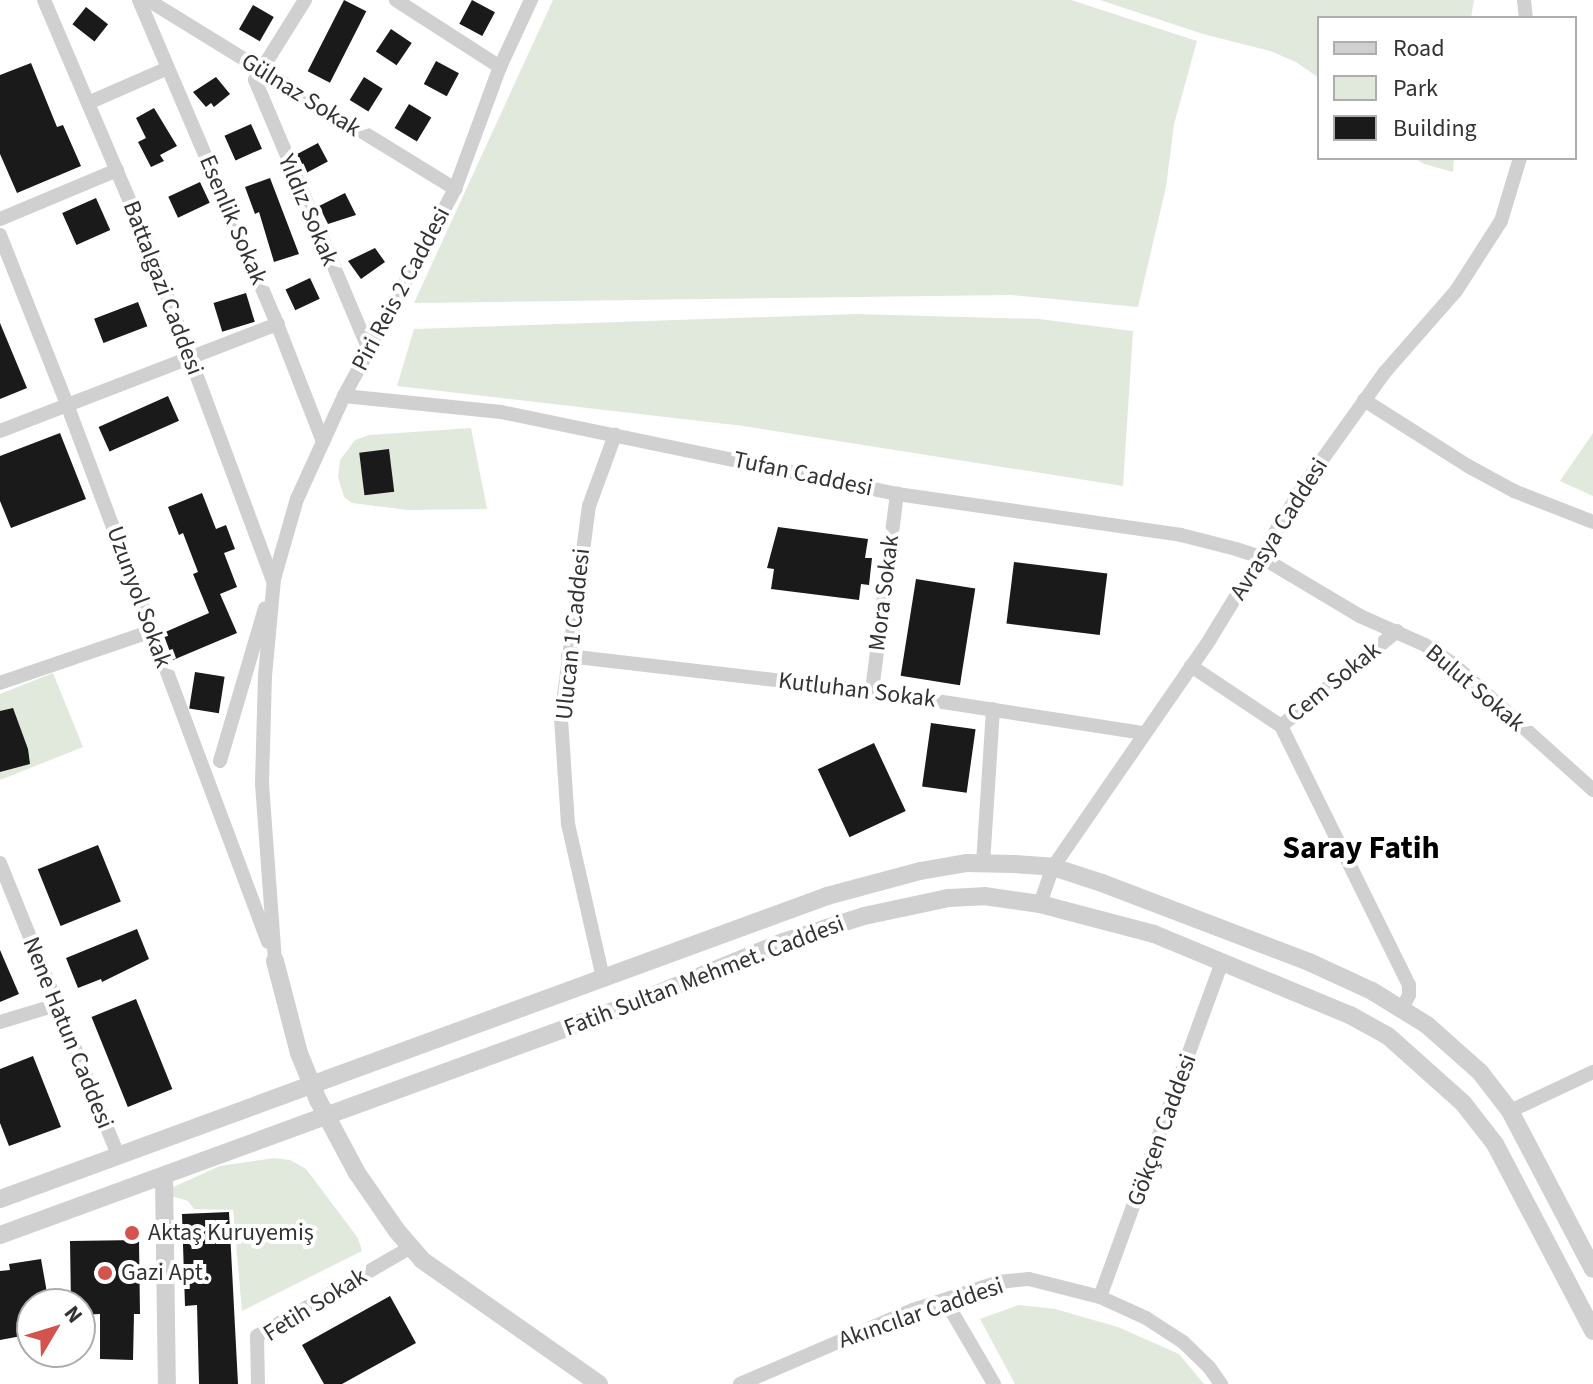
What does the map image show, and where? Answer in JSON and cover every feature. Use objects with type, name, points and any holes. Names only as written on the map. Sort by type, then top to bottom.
[{"type":"street","name":"Battalgazi Caddesi","points":[[44,0],[117,170],[274,579]]},
{"type":"street","name":"Esenlik Sokak","points":[[139,0],[278,324],[323,442]]},
{"type":"street","name":"Gülnaz Sokak","points":[[148,0],[455,189]]},
{"type":"street","points":[[260,69],[305,0]]},
{"type":"street","points":[[396,0],[500,67]]},
{"type":"street","name":"Piri Reis 2 Caddesi","points":[[220,761],[297,499],[344,396],[455,189],[500,67],[531,0]]},
{"type":"street","points":[[88,103],[168,68]]},
{"type":"street","name":"Yıldız Sokak","points":[[260,69],[255,80],[369,350]]},
{"type":"street","name":"Avrasya Caddesi","points":[[1040,904],[1053,867],[1191,666],[1304,485],[1364,400],[1456,291],[1501,221],[1519,160]]},
{"type":"street","points":[[0,219],[117,170]]},
{"type":"street","name":"Uzunyol Sokak","points":[[0,235],[68,407],[275,961]]},
{"type":"street","points":[[0,431],[278,324]]},
{"type":"street","name":"Tufan Caddesi","points":[[344,396],[501,412],[897,494],[1181,535],[1261,557]]},
{"type":"street","points":[[1364,400],[1468,466],[1514,491],[1593,522]]},
{"type":"street","name":"Ulucan 1 Caddesi","points":[[603,978],[568,824],[561,718],[589,506],[615,435]]},
{"type":"street","name":"Mora Sokak","points":[[872,691],[897,494]]},
{"type":"street","name":"Bulut Sokak","points":[[1261,557],[1360,616],[1397,631],[1452,663],[1593,790]]},
{"type":"street","name":"Piri Reis 2 Caddesi","points":[[274,579],[265,676],[262,783],[275,961],[299,1053],[319,1100]]},
{"type":"street","points":[[0,683],[152,631]]},
{"type":"street","name":"Cem Sokak","points":[[1191,666],[1281,726],[1397,631]]},
{"type":"street","name":"Kutluhan Sokak","points":[[568,656],[872,691],[1144,733]]},
{"type":"street","points":[[983,864],[993,709]]},
{"type":"street","points":[[1281,726],[1409,985],[1409,995],[1402,1009]]},
{"type":"street","name":"Nene Hatun Caddesi","points":[[0,863],[119,1157]]},
{"type":"street","name":"Fatih Sultan Mehmet. Caddesi","points":[[0,1235],[164,1177],[319,1100],[603,978],[827,896],[920,871],[983,864],[1053,867],[1309,962],[1427,1025],[1480,1072],[1510,1111],[1593,1269]]},
{"type":"street","name":"Fatih Sultan Mehmet. Caddesi","points":[[0,1199],[119,1157],[319,1100],[635,1003],[783,942],[864,916],[949,898],[984,896],[1040,904],[1154,934],[1350,1015],[1388,1036],[1434,1074],[1495,1144],[1593,1331]]},
{"type":"street","name":"Gökçen Caddesi","points":[[1100,1297],[1222,962]]},
{"type":"street","points":[[0,1022],[56,1005]]},
{"type":"street","points":[[1510,1111],[1593,1072]]},
{"type":"street","points":[[319,1100],[357,1173],[422,1260],[599,1384]]},
{"type":"street","points":[[164,1177],[167,1384]]},
{"type":"street","name":"Fetih Sokak","points":[[258,1384],[257,1336],[411,1247]]},
{"type":"street","name":"Akıncılar Caddesi","points":[[740,1384],[848,1336],[945,1300],[999,1282],[1029,1279],[1100,1297],[1146,1318],[1183,1342],[1209,1367],[1221,1384]]},
{"type":"street","points":[[945,1300],[994,1384]]},
{"type":"green space","points":[[553,0],[1071,0],[1197,41],[1174,124],[1166,187],[1138,307],[1011,295],[414,303]]},
{"type":"green space","points":[[1100,0],[1474,0],[1471,16],[1317,16],[1317,77],[1296,62],[1270,51],[1203,34]]},
{"type":"green space","points":[[1417,160],[1454,160],[1453,172]]},
{"type":"green space","points":[[856,314],[1039,319],[1133,331],[1123,486],[743,426],[397,386],[414,329]]},
{"type":"green space","points":[[471,428],[487,509],[408,510],[352,503],[344,497],[338,477],[340,460],[355,440],[369,435]]},
{"type":"green space","points":[[1593,433],[1593,496],[1560,481]]},
{"type":"green space","points":[[53,673],[83,747],[0,780],[0,694]]},
{"type":"green space","points":[[274,1158],[290,1160],[306,1169],[358,1238],[362,1251],[242,1311],[233,1210],[194,1209],[188,1201],[171,1196],[171,1188],[220,1166]]},
{"type":"green space","points":[[1019,1305],[1055,1309],[1118,1327],[1179,1354],[1204,1384],[1015,1384],[980,1319]]},
{"type":"building","points":[[344,0],[366,11],[330,83],[308,71]]},
{"type":"building","points":[[472,0],[495,12],[482,36],[459,24]]},
{"type":"building","points":[[253,5],[274,17],[260,41],[239,29]]},
{"type":"building","points":[[86,7],[108,24],[95,42],[72,24]]},
{"type":"building","points":[[391,29],[412,43],[397,65],[376,51]]},
{"type":"building","points":[[436,61],[459,73],[447,96],[424,84]]},
{"type":"building","points":[[31,63],[57,127],[63,125],[81,166],[17,193],[0,154],[0,75]]},
{"type":"building","points":[[216,77],[230,94],[214,107],[211,103],[206,107],[193,92]]},
{"type":"building","points":[[364,77],[383,89],[368,112],[350,100]]},
{"type":"building","points":[[409,104],[431,117],[417,141],[395,128]]},
{"type":"building","points":[[154,108],[177,146],[160,155],[164,161],[151,167],[138,142],[146,138],[136,118]]},
{"type":"building","points":[[251,124],[262,149],[235,160],[225,136]]},
{"type":"building","points":[[318,143],[328,162],[307,173],[297,154]]},
{"type":"building","points":[[270,178],[299,254],[274,262],[259,212],[255,214],[245,187]]},
{"type":"building","points":[[200,182],[210,203],[178,218],[168,197]]},
{"type":"building","points":[[345,193],[356,215],[328,224],[319,206]]},
{"type":"building","points":[[96,198],[110,230],[76,245],[62,213]]},
{"type":"building","points":[[375,248],[385,262],[361,279],[348,261]]},
{"type":"building","points":[[310,278],[320,299],[295,310],[286,289]]},
{"type":"building","points":[[246,293],[255,322],[222,332],[213,303]]},
{"type":"building","points":[[138,302],[147,326],[103,343],[94,319]]},
{"type":"building","points":[[0,323],[27,388],[0,399]]},
{"type":"building","points":[[168,396],[179,421],[110,452],[99,427]]},
{"type":"building","points":[[60,433],[86,499],[11,528],[0,501],[0,456]]},
{"type":"building","points":[[389,449],[394,492],[364,495],[359,453]]},
{"type":"building","points":[[202,493],[216,529],[226,525],[235,549],[224,553],[237,587],[220,594],[237,633],[173,660],[163,633],[209,613],[193,574],[198,572],[183,533],[179,535],[168,507]]},
{"type":"building","points":[[778,527],[868,539],[865,558],[872,558],[869,585],[861,584],[859,600],[771,589],[774,569],[767,568]]},
{"type":"building","points":[[1014,562],[1107,573],[1100,635],[1006,624]]},
{"type":"building","points":[[916,579],[975,588],[960,685],[901,676]]},
{"type":"building","points":[[195,672],[225,677],[219,713],[189,709]]},
{"type":"building","points":[[13,708],[28,749],[30,764],[0,772],[0,711]]},
{"type":"building","points":[[931,723],[976,729],[967,793],[922,786]]},
{"type":"building","points":[[874,743],[906,811],[850,837],[818,769]]},
{"type":"building","points":[[98,845],[121,902],[61,926],[38,869]]},
{"type":"building","points":[[137,929],[149,959],[102,982],[101,979],[78,988],[66,958]]},
{"type":"building","points":[[0,950],[19,994],[0,1002]]},
{"type":"building","points":[[136,999],[172,1089],[128,1107],[91,1017]]},
{"type":"building","points":[[33,1056],[61,1127],[9,1146],[0,1123],[0,1069]]},
{"type":"building","points":[[229,1212],[238,1384],[199,1384],[197,1305],[185,1306],[182,1214]]},
{"type":"building","name":"Gazi Apt.","points":[[139,1240],[140,1314],[134,1314],[133,1360],[100,1359],[100,1314],[96,1314],[96,1288],[71,1288],[70,1241]]},
{"type":"building","points":[[41,1259],[46,1288],[16,1288],[16,1337],[0,1340],[0,1271],[10,1270],[9,1264]]},
{"type":"building","points":[[390,1296],[416,1343],[342,1384],[324,1384],[302,1345]]},
{"type":"place","name":"Aktaş Kuruyemiş","points":[[132,1233]]},
{"type":"place","name":"Gazi Apt.","points":[[105,1273]]},
{"type":"district","name":"Saray Fatih","points":[[1361,848]]}]
